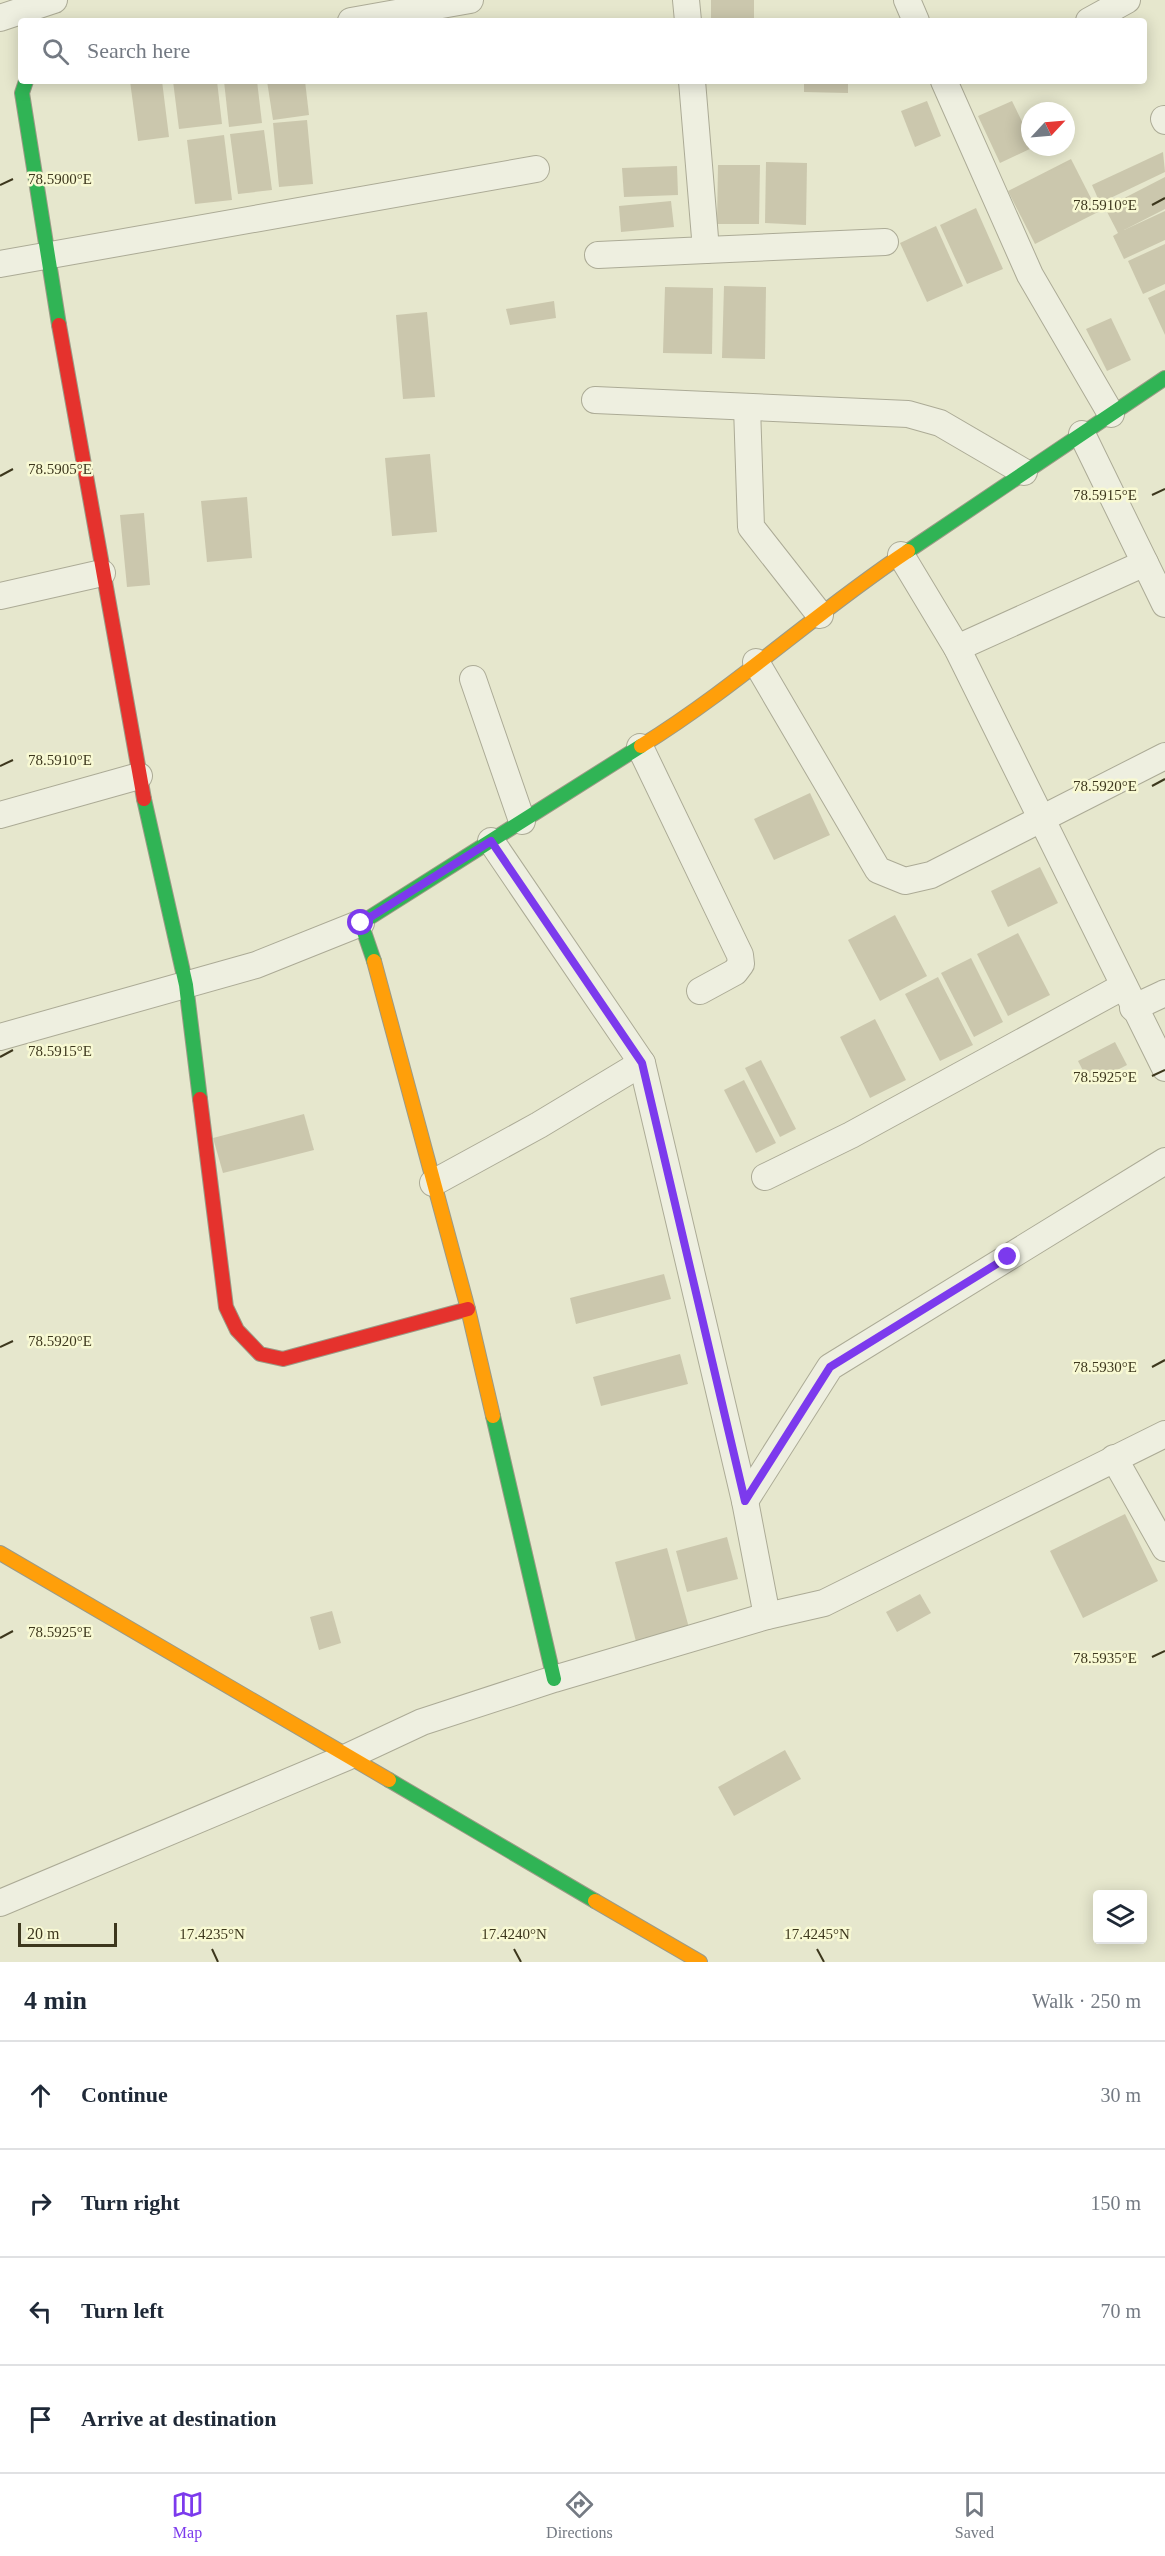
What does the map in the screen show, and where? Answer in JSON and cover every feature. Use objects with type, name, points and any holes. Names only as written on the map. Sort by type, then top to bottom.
[{"type":"street","points":[[0,18],[54,0]]},
{"type":"street","points":[[368,18],[470,0]]},
{"type":"street","points":[[686,0],[688,18]]},
{"type":"street","points":[[907,0],[915,18]]},
{"type":"street","points":[[1094,18],[1127,0]]},
{"type":"street","points":[[25,84],[22,93],[102,573],[139,776],[186,985],[226,1307],[237,1330],[260,1354],[283,1359],[468,1309]]},
{"type":"street","points":[[692,84],[706,250]]},
{"type":"street","points":[[954,84],[1030,275],[1111,414]]},
{"type":"street","points":[[0,264],[536,169]]},
{"type":"street","points":[[598,255],[885,242]]},
{"type":"street","points":[[0,1037],[256,965],[361,923],[696,712],[756,662],[901,555],[1165,378]]},
{"type":"street","points":[[595,400],[908,414],[940,423],[1024,472]]},
{"type":"street","points":[[747,407],[750,528],[820,615]]},
{"type":"street","points":[[1082,434],[1165,604]]},
{"type":"street","points":[[901,555],[957,648],[1165,1068]]},
{"type":"street","points":[[957,648],[1145,563]]},
{"type":"street","points":[[0,596],[102,573]]},
{"type":"street","points":[[756,662],[878,870],[905,881],[931,875],[1165,756]]},
{"type":"street","points":[[473,679],[522,821]]},
{"type":"street","points":[[640,747],[740,955],[741,964],[735,972],[700,991]]},
{"type":"street","points":[[0,815],[139,776]]},
{"type":"street","points":[[491,841],[642,1063],[745,1501],[767,1617]]},
{"type":"street","points":[[361,923],[383,988],[468,1309],[554,1679]]},
{"type":"street","points":[[765,1177],[1129,997],[1165,993]]},
{"type":"street","points":[[433,1183],[642,1063]]},
{"type":"street","points":[[745,1501],[830,1367],[1165,1161]]},
{"type":"street","points":[[0,1903],[347,1757],[422,1722],[554,1679],[767,1617],[824,1603],[1165,1434]]},
{"type":"street","points":[[1114,1458],[1165,1548]]},
{"type":"street","points":[[0,1553],[700,1962]]},
{"type":"building","points":[[711,0],[754,0],[754,18],[711,18]]},
{"type":"building","points":[[130,84],[162,84],[169,137],[138,141]]},
{"type":"building","points":[[173,84],[217,84],[222,124],[179,129]]},
{"type":"building","points":[[224,84],[257,84],[262,123],[229,127]]},
{"type":"building","points":[[267,84],[305,84],[309,115],[273,120]]},
{"type":"building","points":[[804,84],[848,84],[848,93],[804,92]]},
{"type":"building","points":[[927,101],[941,136],[915,147],[901,111]]},
{"type":"building","points":[[1012,101],[1021,120],[1021,153],[1000,163],[978,116]]},
{"type":"building","points":[[307,120],[313,184],[279,187],[273,123]]},
{"type":"building","points":[[264,130],[272,190],[238,194],[230,134]]},
{"type":"building","points":[[224,135],[232,200],[195,204],[187,140]]},
{"type":"building","points":[[1163,152],[1165,172],[1100,203],[1092,185]]},
{"type":"building","points":[[1071,159],[1098,212],[1035,244],[1008,191]]},
{"type":"building","points":[[766,162],[807,163],[806,225],[765,223]]},
{"type":"building","points":[[718,165],[760,165],[759,224],[717,224]]},
{"type":"building","points":[[677,166],[678,195],[624,197],[622,168]]},
{"type":"building","points":[[1165,177],[1165,209],[1124,230],[1165,211],[1165,240],[1124,259],[1113,236],[1118,233],[1105,208]]},
{"type":"building","points":[[671,201],[674,227],[621,232],[619,206]]},
{"type":"building","points":[[976,208],[1003,269],[967,284],[940,225]]},
{"type":"building","points":[[936,226],[963,286],[927,302],[900,243]]},
{"type":"building","points":[[1165,244],[1165,284],[1143,294],[1128,261]]},
{"type":"building","points":[[724,286],[766,287],[765,359],[722,358]]},
{"type":"building","points":[[665,287],[713,288],[712,354],[663,353]]},
{"type":"building","points":[[1165,290],[1165,335],[1148,298]]},
{"type":"building","points":[[554,301],[556,318],[510,325],[506,309]]},
{"type":"building","points":[[427,312],[435,397],[403,399],[396,315]]},
{"type":"building","points":[[1111,318],[1131,360],[1107,371],[1086,329]]},
{"type":"building","points":[[430,454],[437,532],[392,536],[385,458]]},
{"type":"building","points":[[247,497],[252,558],[207,562],[201,501]]},
{"type":"building","points":[[144,513],[150,585],[127,587],[120,515]]},
{"type":"building","points":[[810,793],[830,835],[774,860],[754,819]]},
{"type":"building","points":[[1040,867],[1058,903],[1008,927],[991,891]]},
{"type":"building","points":[[895,915],[927,976],[880,1001],[848,940]]},
{"type":"building","points":[[1018,933],[1050,995],[1008,1016],[977,954]]},
{"type":"building","points":[[971,958],[1003,1022],[974,1037],[941,973]]},
{"type":"building","points":[[938,977],[973,1045],[940,1061],[905,994]]},
{"type":"building","points":[[875,1019],[906,1080],[870,1098],[840,1037]]},
{"type":"building","points":[[1115,1042],[1127,1065],[1090,1084],[1078,1061]]},
{"type":"building","points":[[761,1060],[796,1129],[780,1137],[745,1068]]},
{"type":"building","points":[[744,1080],[776,1143],[756,1153],[724,1090]]},
{"type":"building","points":[[304,1114],[314,1150],[223,1173],[213,1138]]},
{"type":"building","points":[[664,1274],[671,1299],[576,1324],[570,1298]]},
{"type":"building","points":[[680,1354],[688,1384],[601,1406],[593,1377]]},
{"type":"building","points":[[1125,1514],[1158,1581],[1083,1618],[1050,1551]]},
{"type":"building","points":[[727,1537],[738,1579],[687,1592],[676,1551]]},
{"type":"building","points":[[667,1548],[691,1635],[638,1649],[615,1562]]},
{"type":"building","points":[[920,1594],[931,1613],[897,1632],[886,1612]]},
{"type":"building","points":[[332,1611],[341,1643],[319,1650],[310,1617]]},
{"type":"building","points":[[785,1750],[801,1779],[734,1816],[718,1787]]},
{"type":"traffic: fast","points":[[25,84],[22,93],[59,325]]},
{"type":"traffic: fast","points":[[908,551],[1165,378]]},
{"type":"traffic: fast","points":[[374,961],[361,923],[641,746]]},
{"type":"traffic: fast","points":[[144,799],[186,985],[200,1099]]},
{"type":"traffic: fast","points":[[493,1416],[554,1679]]},
{"type":"traffic: fast","points":[[389,1780],[595,1901]]},
{"type":"traffic: slow","points":[[641,746],[709,700],[908,551]]},
{"type":"traffic: slow","points":[[374,961],[468,1309],[493,1416]]},
{"type":"traffic: slow","points":[[0,1553],[389,1780]]},
{"type":"traffic: slow","points":[[595,1901],[700,1962]]},
{"type":"traffic: jam","points":[[59,325],[144,799]]},
{"type":"traffic: jam","points":[[200,1099],[226,1307],[237,1330],[260,1354],[283,1359],[468,1309]]},
{"type":"route","points":[[361,923],[491,841],[642,1063],[745,1501],[830,1367],[1008,1257]]}]
